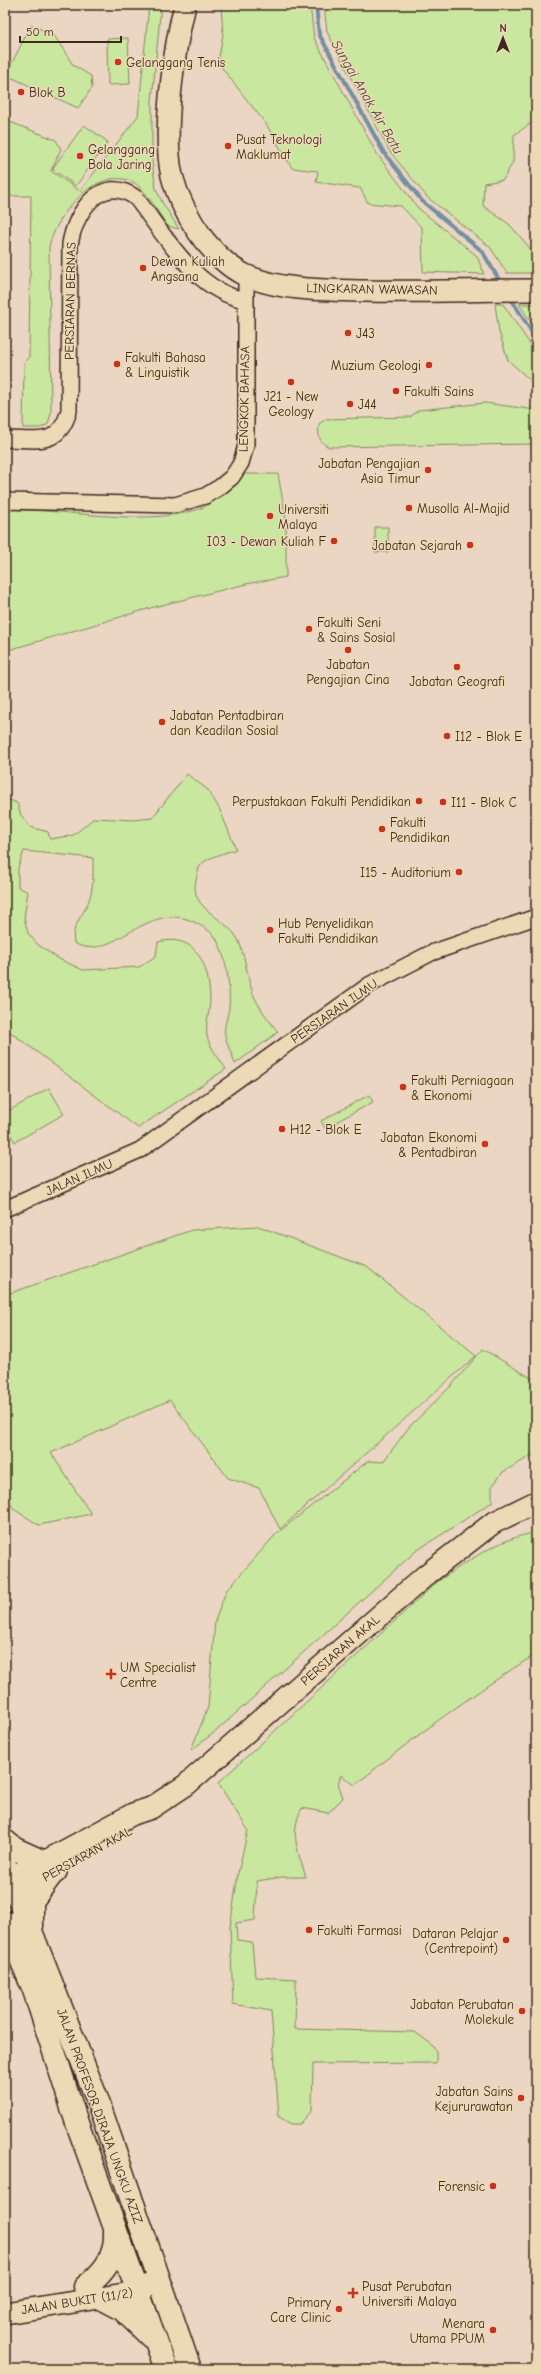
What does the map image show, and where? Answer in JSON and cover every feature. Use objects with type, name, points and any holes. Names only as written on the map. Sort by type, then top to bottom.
[{"type":"main road","points":[[5,1841],[15,1849],[48,1868],[32,1901],[33,1935]]},
{"type":"main road","points":[[9,1881],[19,1956]]},
{"type":"main road","name":"JALAN PROFESOR DIRAJA UNGKU AZIZ","points":[[9,1881],[33,1935],[97,2099],[190,2369]]},
{"type":"main road","name":"JALAN PROFESOR DIRAJA UNGKU AZIZ","points":[[5,1922],[34,1990],[77,2123],[166,2369]]},
{"type":"main road","points":[[114,2222],[115,2245],[110,2261],[101,2274],[93,2292],[122,2309],[157,2343]]},
{"type":"street","points":[[179,5],[179,28]]},
{"type":"street","name":"LINGKARAN WAWASAN","points":[[185,5],[179,28],[169,129],[172,175],[178,195],[196,229],[218,257],[246,275],[276,284],[322,290],[528,290]]},
{"type":"street","name":"PERSIARAN BERNAS","points":[[5,439],[52,438],[62,429],[67,420],[69,411],[70,244],[78,218],[96,196],[114,189],[129,193],[136,198],[183,259],[198,273],[223,292],[234,298],[245,300]]},
{"type":"street","name":"LENGKOK BAHASA","points":[[7,499],[175,505],[206,496],[220,488],[232,476],[241,463],[246,445],[246,275]]},
{"type":"street","name":"PERSIARAN ILMU","points":[[152,1142],[369,985],[431,953],[536,917]]},
{"type":"street","name":"JALAN ILMU","points":[[5,1209],[140,1150],[152,1142]]},
{"type":"street","name":"PERSIARAN AKAL","points":[[9,1881],[48,1868],[137,1827],[151,1808],[186,1786],[461,1546],[493,1523],[536,1502]]},
{"type":"street","name":"JALAN BUKIT (11/2)","points":[[5,2313],[93,2292],[135,2285],[158,2279]]},
{"type":"street","name":"JALAN BUKIT (11/2)","points":[[5,2300],[93,2292]]},
{"type":"green space","points":[[149,5],[161,5],[152,100],[152,161],[156,189],[162,202],[179,229],[167,226],[152,202],[138,185],[133,182],[119,179],[105,180],[92,187],[80,196],[69,208],[53,234],[49,247],[51,413],[48,424],[41,428],[23,428],[24,363],[29,358],[31,196],[5,196],[5,120],[56,140],[61,149],[51,171],[80,191],[138,116]]},
{"type":"green space","points":[[221,5],[310,5],[314,38],[377,154],[418,208],[477,256],[484,274],[423,272],[422,228],[401,206],[368,203],[360,188],[316,182],[318,171],[292,168],[266,124],[218,63],[223,34]]},
{"type":"green space","points":[[324,5],[536,5],[536,120],[514,135],[513,162],[503,180],[484,183],[483,206],[509,224],[536,255],[536,273],[507,273],[490,247],[427,197],[390,152],[327,32]]},
{"type":"green space","points":[[31,25],[54,35],[73,65],[91,76],[92,88],[78,108],[6,75]]},
{"type":"green space","name":"Gelanggang Tenis","points":[[128,38],[130,84],[108,85],[107,39]]},
{"type":"green space","name":"Gelanggang Bola Jaring","points":[[84,125],[108,142],[76,186],[52,169]]},
{"type":"green space","points":[[495,304],[503,304],[536,353],[536,400],[532,382],[508,360],[499,332]]},
{"type":"green space","points":[[519,304],[536,304],[536,330]]},
{"type":"green space","points":[[485,403],[536,410],[536,444],[329,447],[323,443],[319,435],[319,424],[326,419],[410,417],[419,410]]},
{"type":"green space","points":[[245,474],[278,474],[286,519],[286,577],[246,584],[154,607],[5,651],[5,510],[28,510],[126,517],[174,515],[196,510],[210,504],[229,490]]},
{"type":"green space","points":[[375,527],[388,527],[388,552],[375,552]]},
{"type":"green space","points":[[187,774],[208,790],[219,808],[236,849],[211,858],[200,866],[195,891],[198,899],[204,907],[228,927],[235,935],[242,950],[249,982],[255,999],[278,1032],[235,1064],[225,1032],[229,1008],[227,973],[220,946],[210,932],[196,923],[178,917],[162,918],[146,924],[102,946],[88,947],[74,943],[74,930],[88,903],[92,888],[93,858],[24,851],[18,868],[18,887],[28,892],[24,918],[28,933],[37,944],[59,959],[83,970],[139,967],[156,956],[158,942],[172,940],[183,942],[192,947],[204,964],[210,999],[207,1036],[212,1048],[226,1069],[138,1128],[5,1028],[5,798],[17,803],[21,815],[30,827],[48,832],[50,839],[74,835],[94,818],[134,820],[152,818]]},
{"type":"green space","points":[[49,1088],[64,1114],[15,1142],[5,1125],[5,1113]]},
{"type":"green space","points":[[369,1095],[373,1102],[325,1128],[321,1121]]},
{"type":"green space","points":[[258,1226],[367,1267],[476,1356],[280,1529],[259,1488],[228,1478],[170,1400],[51,1453],[91,1514],[39,1525],[15,1510],[5,1497],[5,1295],[192,1230]]},
{"type":"green space","points":[[483,1349],[536,1381],[536,1453],[503,1472],[492,1487],[492,1502],[416,1551],[215,1732],[191,1750],[208,1707],[215,1621],[226,1591],[276,1534],[368,1461],[383,1462],[409,1427],[450,1387]]},
{"type":"green space","points":[[536,1533],[536,1654],[444,1716],[355,1785],[341,1775],[338,1783],[343,1798],[328,1813],[302,1808],[298,1817],[295,1834],[298,1851],[306,1877],[282,1877],[257,1881],[255,1920],[236,1923],[237,1940],[252,1942],[255,1977],[296,1979],[295,2029],[415,2032],[431,2044],[436,2051],[436,2063],[313,2064],[312,2110],[300,2124],[291,2124],[279,2117],[271,2011],[233,2004],[230,1928],[238,1873],[248,1830],[218,1783],[437,1582],[472,1559],[497,1545],[523,1535]]},
{"type":"waterway","name":"Sungai Anak Air Batu","points":[[316,5],[319,34],[384,153],[422,201],[482,251],[501,283]]},
{"type":"waterway","name":"Sungai Anak Air Batu","points":[[510,297],[536,339]]},
{"type":"place","name":"Gelanggang Tenis","points":[[118,62]]},
{"type":"place","name":"Blok B","points":[[21,92]]},
{"type":"place","name":"Pusat Teknologi Maklumat","points":[[228,146]]},
{"type":"place","name":"Gelanggang Bola Jaring","points":[[80,156]]},
{"type":"place","name":"Dewan Kuliah Angsana","points":[[143,268]]},
{"type":"place","name":"J43","points":[[348,333]]},
{"type":"place","name":"Fakulti Bahasa & Linguistik","points":[[117,364]]},
{"type":"place","name":"Muzium Geologi","points":[[429,365]]},
{"type":"place","name":"J21 - New Geology","points":[[291,382]]},
{"type":"place","name":"Fakulti Sains","points":[[396,391]]},
{"type":"place","name":"J44","points":[[350,404]]},
{"type":"place","name":"Jabatan Pengajian Asia Timur","points":[[428,470]]},
{"type":"place","name":"Musolla Al-Majid","points":[[409,508]]},
{"type":"place","name":"Universiti Malaya","points":[[270,516]]},
{"type":"place","name":"I03 - Dewan Kuliah F","points":[[334,541]]},
{"type":"place","name":"Jabatan Sejarah","points":[[470,545]]},
{"type":"place","name":"Fakulti Seni & Sains Sosial","points":[[309,629]]},
{"type":"place","name":"Jabatan Pengajian Cina","points":[[348,650]]},
{"type":"place","name":"Jabatan Geografi","points":[[457,667]]},
{"type":"place","name":"Jabatan Pentadbiran dan Keadilan Sosial","points":[[162,722]]},
{"type":"place","name":"I12 - Blok E","points":[[447,736]]},
{"type":"place","name":"Perpustakaan Fakulti Pendidikan","points":[[419,801]]},
{"type":"place","name":"I11 - Blok C","points":[[443,802]]},
{"type":"place","name":"Fakulti Pendidikan","points":[[382,829]]},
{"type":"place","name":"I15 - Auditorium","points":[[459,872]]},
{"type":"place","name":"Hub Penyelidikan Fakulti Pendidikan","points":[[270,930]]},
{"type":"place","name":"Fakulti Perniagaan & Ekonomi","points":[[403,1087]]},
{"type":"place","name":"H12 - Blok E","points":[[282,1129]]},
{"type":"place","name":"Jabatan Ekonomi & Pentadbiran","points":[[485,1144]]},
{"type":"place","name":"UM Specialist Centre","points":[[111,1674]]},
{"type":"place","name":"Fakulti Farmasi","points":[[309,1930]]},
{"type":"place","name":"Dataran Pelajar (Centrepoint)","points":[[506,1940]]},
{"type":"place","name":"Jabatan Perubatan Molekule","points":[[522,2011]]},
{"type":"place","name":"Jabatan Sains Kejururawatan","points":[[521,2098]]},
{"type":"place","name":"Forensic","points":[[493,2186]]},
{"type":"place","name":"Pusat Perubatan Universiti Malaya","points":[[353,2293]]},
{"type":"place","name":"Primary Care Clinic","points":[[339,2309]]},
{"type":"place","name":"Menara Utama PPUM","points":[[493,2330]]}]
